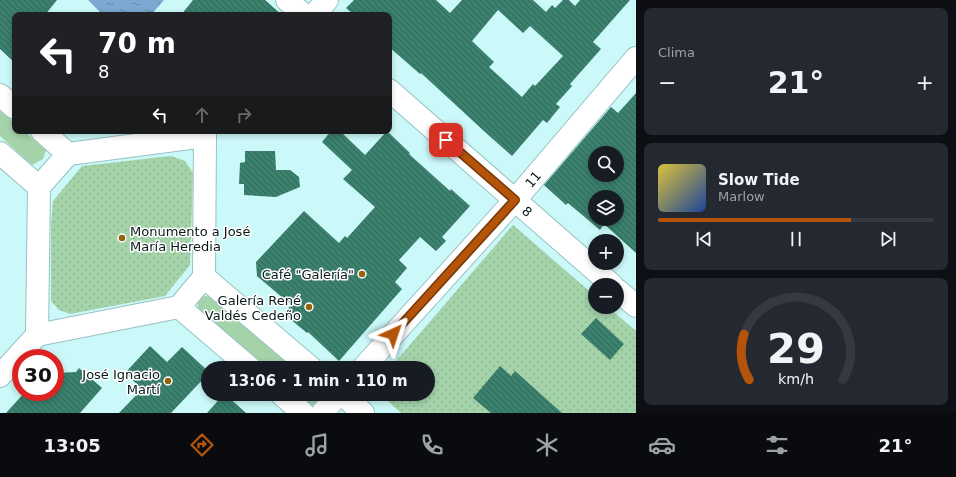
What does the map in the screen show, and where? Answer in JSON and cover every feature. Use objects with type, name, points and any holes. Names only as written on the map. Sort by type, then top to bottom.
[{"type":"main road","points":[[287,0],[301,12]]},
{"type":"main road","points":[[317,12],[327,0]]},
{"type":"main road","name":"11","points":[[369,361],[515,200],[636,58]]},
{"type":"main road","name":"8","points":[[392,93],[604,278]]},
{"type":"main road","points":[[0,95],[12,105]]},
{"type":"main road","points":[[45,134],[68,154]]},
{"type":"main road","points":[[37,335],[39,187],[68,154],[133,146],[201,134]]},
{"type":"main road","points":[[0,376],[37,335],[179,307],[204,277],[207,134]]},
{"type":"main road","points":[[0,153],[39,187]]},
{"type":"main road","points":[[204,277],[303,361]]},
{"type":"main road","points":[[624,296],[636,306]]},
{"type":"main road","points":[[179,307],[242,361]]},
{"type":"main road","points":[[289,401],[303,413]]},
{"type":"main road","points":[[322,413],[334,401]]},
{"type":"main road","points":[[349,401],[363,413]]},
{"type":"green space","points":[[0,111],[12,121],[12,134],[27,134],[46,150],[43,159],[32,165],[0,136]]},
{"type":"green space","points":[[171,156],[185,161],[193,173],[190,265],[165,296],[70,314],[59,310],[51,301],[51,224],[53,201],[82,166]]},
{"type":"green space","points":[[513,225],[588,290],[588,314],[616,314],[636,331],[636,413],[401,413],[388,401],[435,401],[435,361],[396,361]]},
{"type":"green space","points":[[202,297],[212,297],[288,361],[258,361],[200,312],[198,309],[198,302]]},
{"type":"green space","points":[[305,401],[319,401],[316,406],[310,405]]},
{"type":"water","points":[[88,0],[164,0],[154,12],[100,12]]},
{"type":"building","points":[[0,0],[57,0],[47,12],[12,12],[12,60],[0,49]]},
{"type":"building","points":[[193,0],[265,0],[279,12],[183,12]]},
{"type":"building","points":[[354,0],[436,0],[450,13],[462,0],[533,0],[546,12],[552,5],[555,8],[563,0],[569,0],[575,6],[580,0],[630,0],[593,42],[601,49],[570,84],[572,86],[556,104],[560,107],[547,123],[543,120],[512,156],[421,73],[420,74],[392,50],[392,12],[351,12],[346,8]],"holes":[[[498,10],[523,33],[530,26],[563,56],[535,86],[533,84],[522,97],[489,67],[494,62],[472,41]]]},
{"type":"building","points":[[636,93],[636,253],[624,242],[624,234],[615,234],[606,226],[624,226],[624,190],[588,190],[588,220],[568,203],[566,205],[544,185],[611,107],[618,113]]},
{"type":"building","points":[[329,134],[343,134],[365,155],[384,134],[390,134],[410,153],[409,154],[450,191],[451,189],[470,206],[442,237],[446,241],[436,251],[420,237],[399,260],[407,268],[395,282],[402,289],[339,361],[308,332],[307,333],[284,314],[291,305],[257,276],[256,262],[304,211],[339,243],[345,236],[347,238],[375,207],[343,179],[352,170],[322,142]]},
{"type":"building","points":[[245,151],[275,151],[276,170],[290,170],[299,177],[300,187],[276,197],[244,195],[244,184],[239,184],[240,163],[245,162]]},
{"type":"building","points":[[595,226],[603,226],[600,230]]},
{"type":"building","points":[[596,318],[624,344],[610,360],[581,334]]},
{"type":"building","name":"José Ignacio Martí","points":[[150,346],[167,362],[182,347],[201,365],[201,381],[171,413],[119,413],[142,389],[125,373]]},
{"type":"building","points":[[500,366],[511,376],[515,371],[562,413],[491,413],[473,398]]},
{"type":"building","points":[[79,368],[102,388],[80,413],[6,413],[17,401],[64,401],[64,373],[76,372]]},
{"type":"building","points":[[218,401],[233,401],[246,413],[207,413]]},
{"type":"place","name":"Monumento a José María Heredia","points":[[122,238]]},
{"type":"place","name":"Café \"Galería\"","points":[[362,274]]},
{"type":"place","name":"Galería René Valdés Cedeño","points":[[309,307]]},
{"type":"place","name":"José Ignacio Martí","points":[[168,381]]},
{"type":"route","points":[[393,334],[515,200],[446,140]]}]
